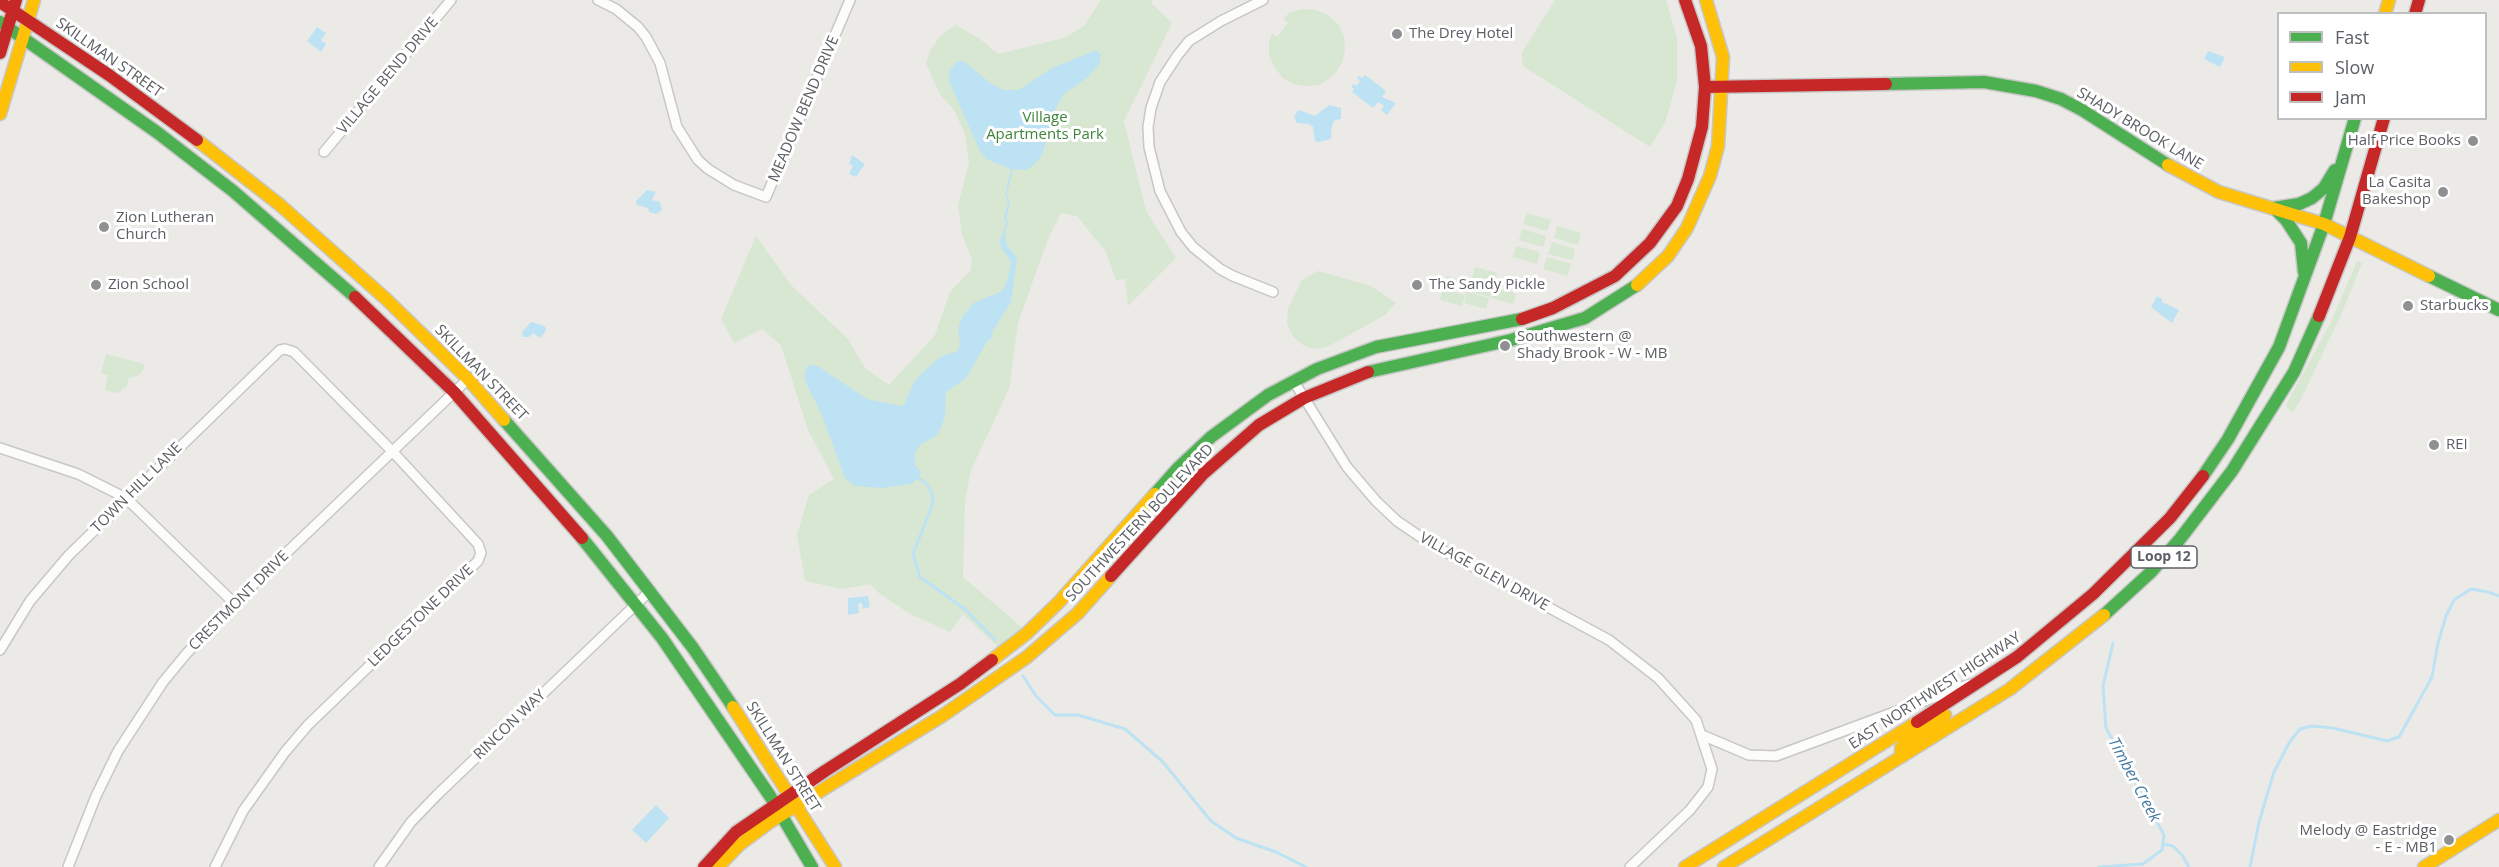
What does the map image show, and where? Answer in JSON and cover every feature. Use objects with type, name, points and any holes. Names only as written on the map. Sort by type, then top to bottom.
[{"type":"main road","points":[[0,114],[34,0]]},
{"type":"main road","name":"SOUTHWESTERN BOULEVARD","points":[[718,867],[778,810],[788,796],[933,702],[1038,623],[1178,468],[1228,423],[1293,380],[1376,347],[1526,318],[1575,298],[1615,276],[1650,243],[1677,206],[1696,153],[1702,127],[1705,87],[1701,46],[1685,0]]},
{"type":"main road","name":"SOUTHWESTERN BOULEVARD","points":[[704,867],[736,832],[778,810],[796,807],[999,678],[1051,637],[1094,596],[1203,474],[1259,425],[1304,398],[1376,369],[1511,340],[1585,318],[1626,294],[1648,277],[1668,256],[1687,228],[1710,176],[1718,146],[1723,57],[1706,0]]},
{"type":"main road","name":"SKILLMAN STREET","points":[[0,2],[15,5],[28,20],[109,75],[206,146],[280,205],[386,299],[468,378],[577,501],[650,591],[742,719],[834,867]]},
{"type":"main road","points":[[0,53],[4,25],[15,5]]},
{"type":"main road","points":[[4,25],[158,133],[267,219],[371,311],[454,392],[559,509],[635,603],[680,664],[778,810],[812,867]]},
{"type":"main road","name":"SHADY BROOK LANE","points":[[1705,87],[1984,82],[2023,88],[2061,99],[2082,110],[2199,183],[2219,192],[2324,224],[2499,310]]},
{"type":"main road","name":"EAST NORTHWEST HIGHWAY","points":[[1685,867],[1978,684],[2064,620],[2170,518],[2200,480],[2253,397],[2279,347],[2324,224],[2354,120]]},
{"type":"main road","name":"Loop 12","points":[[1724,867],[2010,689],[2093,625],[2151,572],[2207,505],[2273,408],[2311,337],[2350,237],[2383,120]]},
{"type":"main road","points":[[2274,208],[2299,204],[2312,198],[2324,188],[2347,146]]},
{"type":"main road","points":[[267,219],[280,205]]},
{"type":"main road","points":[[2274,208],[2286,220],[2301,243],[2304,280]]},
{"type":"main road","points":[[2253,397],[2273,408]]},
{"type":"main road","points":[[1038,623],[1051,637]]},
{"type":"main road","points":[[1901,757],[1901,748],[1905,742],[1945,716],[1961,695]]},
{"type":"main road","points":[[933,702],[942,716]]},
{"type":"main road","points":[[2424,867],[2499,820]]},
{"type":"street","name":"VILLAGE BEND DRIVE","points":[[324,152],[451,0]]},
{"type":"street","name":"MEADOW BEND DRIVE","points":[[598,0],[616,9],[638,27],[646,37],[660,63],[677,127],[698,160],[734,185],[766,197],[850,0]]},
{"type":"street","points":[[1263,0],[1221,21],[1189,42],[1160,82],[1151,108],[1148,127],[1149,147],[1158,184],[1169,213],[1180,232],[1193,247],[1221,269],[1273,292]]},
{"type":"street","name":"TOWN HILL LANE","points":[[0,650],[30,601],[126,498],[274,353],[285,349],[294,352]]},
{"type":"street","name":"LEDGESTONE DRIVE","points":[[215,867],[243,812],[285,752],[308,725],[478,561],[481,553],[478,544],[393,452],[294,352]]},
{"type":"street","name":"CRESTMONT DRIVE","points":[[68,867],[96,796],[118,751],[163,682],[234,603],[468,378]]},
{"type":"street","name":"VILLAGE GLEN DRIVE","points":[[1293,380],[1347,467],[1376,501],[1397,521],[1431,544],[1620,648],[1658,678],[1696,720],[1712,770],[1708,786],[1690,810],[1630,867]]},
{"type":"street","points":[[0,448],[78,474],[126,498],[234,603]]},
{"type":"street","name":"RINCON WAY","points":[[379,867],[411,822],[438,794],[650,591]]},
{"type":"street","points":[[1702,735],[1749,755],[1776,756],[1896,714],[1969,684],[1978,684]]},
{"type":"green space","name":"Village Apartments Park","points":[[1101,0],[1152,0],[1151,3],[1172,23],[1124,121],[1146,211],[1176,258],[1128,306],[1125,279],[1116,280],[1106,252],[1077,216],[1061,213],[1048,239],[1018,323],[1009,389],[971,470],[965,502],[963,577],[1025,630],[1000,649],[963,614],[950,632],[910,614],[880,594],[870,584],[842,589],[805,581],[797,535],[809,495],[834,479],[808,430],[781,345],[762,329],[734,343],[721,319],[756,236],[792,286],[848,339],[865,368],[889,385],[935,335],[950,292],[971,270],[972,260],[962,234],[958,205],[969,163],[965,134],[954,110],[941,96],[926,64],[930,51],[940,36],[955,25],[979,38],[998,54],[1064,38],[1084,26]]},
{"type":"green space","points":[[1555,0],[1666,0],[1677,38],[1677,81],[1665,123],[1650,147],[1523,66],[1521,54]]},
{"type":"green space","points":[[1303,9],[1316,10],[1328,15],[1338,24],[1344,36],[1343,60],[1329,79],[1318,85],[1294,84],[1283,78],[1269,56],[1272,33],[1277,37],[1288,23],[1283,18],[1291,12]]},
{"type":"green space","points":[[1527,213],[1551,220],[1547,231],[1523,224]]},
{"type":"green space","points":[[1557,226],[1581,233],[1578,245],[1554,238]]},
{"type":"green space","points":[[1522,229],[1546,236],[1543,247],[1519,240]]},
{"type":"green space","points":[[1552,242],[1575,249],[1572,260],[1548,254]]},
{"type":"green space","points":[[1516,246],[1540,252],[1537,264],[1513,257]]},
{"type":"green space","points":[[1547,257],[1571,264],[1567,276],[1543,269]]},
{"type":"green space","points":[[2357,261],[2362,263],[2341,315],[2292,413],[2286,406],[2288,401],[2331,322]]},
{"type":"green space","points":[[1475,267],[1497,273],[1494,284],[1472,278]]},
{"type":"green space","points":[[1318,271],[1371,286],[1396,303],[1385,315],[1327,347],[1314,349],[1303,345],[1293,337],[1287,323],[1288,309],[1302,280]]},
{"type":"green space","points":[[1447,276],[1469,282],[1466,293],[1444,287]]},
{"type":"green space","points":[[1471,280],[1493,285],[1490,297],[1468,291]]},
{"type":"green space","points":[[1495,287],[1516,293],[1513,304],[1491,298]]},
{"type":"green space","points":[[1443,289],[1465,295],[1462,306],[1440,300]]},
{"type":"green space","points":[[1467,292],[1489,298],[1486,309],[1464,303]]},
{"type":"green space","points":[[106,354],[144,364],[144,369],[139,375],[128,379],[128,384],[121,389],[121,392],[105,390],[108,375],[101,373]]},
{"type":"water","points":[[317,27],[326,33],[321,40],[326,44],[321,52],[307,41]]},
{"type":"water","points":[[1097,50],[1101,55],[1100,63],[1087,78],[1064,94],[1057,106],[1043,153],[1035,164],[1026,170],[1013,169],[1007,194],[1010,202],[1006,220],[1010,224],[1006,227],[1005,237],[1007,245],[1017,258],[1011,302],[992,332],[993,338],[988,340],[966,378],[946,392],[945,417],[939,432],[921,444],[915,452],[915,465],[921,473],[911,484],[882,488],[855,486],[845,478],[822,415],[806,383],[804,376],[807,367],[810,364],[819,367],[867,399],[904,405],[919,376],[940,357],[958,351],[960,343],[958,329],[962,317],[974,303],[1002,291],[1009,274],[1011,261],[1001,248],[1000,241],[1006,223],[1004,218],[1008,202],[1005,194],[1011,169],[986,159],[979,149],[949,81],[949,71],[958,61],[964,61],[990,83],[1004,90],[1019,90],[1052,68]]},
{"type":"water","points":[[2208,51],[2225,57],[2220,67],[2204,59]]},
{"type":"water","points":[[1365,75],[1386,91],[1382,97],[1396,103],[1387,115],[1381,110],[1384,106],[1378,102],[1373,108],[1352,92],[1354,89],[1351,86],[1353,84],[1356,86],[1360,81],[1357,78]]},
{"type":"water","points":[[1329,105],[1341,108],[1341,119],[1335,120],[1332,125],[1331,139],[1315,141],[1313,127],[1309,124],[1297,123],[1294,116],[1299,110],[1315,116]]},
{"type":"water","points":[[852,155],[865,164],[856,177],[849,174],[853,166],[849,164]]},
{"type":"water","points":[[647,190],[656,192],[652,200],[660,202],[662,210],[656,214],[649,212],[648,208],[637,205],[636,201]]},
{"type":"water","points":[[2157,296],[2162,299],[2162,302],[2179,310],[2172,323],[2151,307]]},
{"type":"water","points":[[531,322],[545,326],[546,331],[540,338],[533,333],[529,337],[523,337],[522,332]]},
{"type":"water","points":[[868,596],[870,607],[863,609],[862,603],[858,604],[859,613],[848,615],[848,598]]},
{"type":"water","points":[[656,805],[669,818],[646,843],[632,830]]},
{"type":"waterway","points":[[918,478],[926,483],[932,493],[933,503],[913,554],[920,577],[966,610],[995,640]]},
{"type":"waterway","points":[[2250,867],[2259,822],[2274,772],[2289,743],[2300,729],[2312,726],[2333,728],[2387,741],[2399,737],[2432,677],[2438,643],[2446,616],[2454,600],[2471,589],[2499,596]]},
{"type":"waterway","name":"Timber Creek","points":[[2099,867],[2143,864],[2162,850],[2164,835],[2106,728],[2103,686],[2113,643]]},
{"type":"waterway","points":[[1023,676],[1036,696],[1055,715],[1078,715],[1125,729],[1162,761],[1211,821],[1236,838],[1276,852],[1306,867]]},
{"type":"waterway","points":[[2163,844],[2173,846],[2189,867]]},
{"type":"traffic: fast","points":[[0,22],[158,133],[233,191],[355,297]]},
{"type":"traffic: fast","points":[[1886,84],[1984,82],[2036,91],[2061,99],[2082,110],[2168,165]]},
{"type":"traffic: fast","points":[[2203,476],[2228,439],[2279,347],[2324,224],[2354,120]]},
{"type":"traffic: fast","points":[[2274,208],[2299,204],[2312,198],[2324,188],[2335,170]]},
{"type":"traffic: fast","points":[[2274,208],[2286,220],[2301,243],[2304,272]]},
{"type":"traffic: fast","points":[[2429,276],[2499,310]]},
{"type":"traffic: fast","points":[[1368,372],[1511,340],[1585,318],[1637,285]]},
{"type":"traffic: fast","points":[[2104,615],[2151,572],[2180,539],[2232,471],[2294,372],[2319,316]]},
{"type":"traffic: fast","points":[[1155,494],[1178,468],[1211,437],[1268,395],[1317,369],[1376,347],[1522,319]]},
{"type":"traffic: fast","points":[[504,420],[607,536],[693,648],[733,707]]},
{"type":"traffic: fast","points":[[582,538],[662,638],[770,796],[812,867]]},
{"type":"traffic: slow","points":[[0,114],[34,0]]},
{"type":"traffic: slow","points":[[1637,285],[1668,256],[1687,228],[1710,176],[1718,146],[1723,57],[1706,0]]},
{"type":"traffic: slow","points":[[2386,12],[2389,0]]},
{"type":"traffic: slow","points":[[197,140],[280,205],[386,299],[468,379],[504,420]]},
{"type":"traffic: slow","points":[[2168,165],[2219,192],[2324,224],[2429,276]]},
{"type":"traffic: slow","points":[[992,660],[1026,634],[1059,602],[1155,494]]},
{"type":"traffic: slow","points":[[718,867],[739,845],[770,822],[942,716],[1027,657],[1078,613],[1111,576]]},
{"type":"traffic: slow","points":[[1724,867],[2010,689],[2104,615]]},
{"type":"traffic: slow","points":[[733,707],[835,867]]},
{"type":"traffic: slow","points":[[1901,757],[1901,748],[1905,742],[1945,715]]},
{"type":"traffic: slow","points":[[1685,867],[1917,722]]},
{"type":"traffic: slow","points":[[2424,867],[2499,820]]},
{"type":"traffic: jam","points":[[0,53],[16,0]]},
{"type":"traffic: jam","points":[[1522,319],[1553,308],[1615,276],[1650,243],[1677,206],[1688,179],[1702,127],[1705,87],[1701,46],[1685,0]]},
{"type":"traffic: jam","points":[[2416,12],[2419,0]]},
{"type":"traffic: jam","points":[[0,2],[109,75],[197,140]]},
{"type":"traffic: jam","points":[[1705,87],[1886,84]]},
{"type":"traffic: jam","points":[[2319,316],[2350,237],[2383,120]]},
{"type":"traffic: jam","points":[[355,297],[454,392],[582,538]]},
{"type":"traffic: jam","points":[[1111,576],[1203,474],[1259,425],[1304,398],[1368,372]]},
{"type":"traffic: jam","points":[[1917,722],[2017,657],[2093,594],[2170,518],[2203,476]]},
{"type":"traffic: jam","points":[[704,867],[736,832],[825,771],[960,684],[992,660]]},
{"type":"place","name":"The Drey Hotel","points":[[1397,34]]},
{"type":"place","name":"Half Price Books","points":[[2473,141]]},
{"type":"place","name":"La Casita Bakeshop","points":[[2443,192]]},
{"type":"place","name":"Zion Lutheran Church","points":[[104,227]]},
{"type":"place","name":"Zion School","points":[[96,285]]},
{"type":"place","name":"The Sandy Pickle","points":[[1417,285]]},
{"type":"place","name":"Starbucks","points":[[2408,306]]},
{"type":"place","name":"Southwestern @ Shady Brook - W - MB","points":[[1505,346]]},
{"type":"place","name":"REI","points":[[2434,445]]},
{"type":"place","name":"Melody @ Eastridge - E - MB1","points":[[2449,840]]}]
